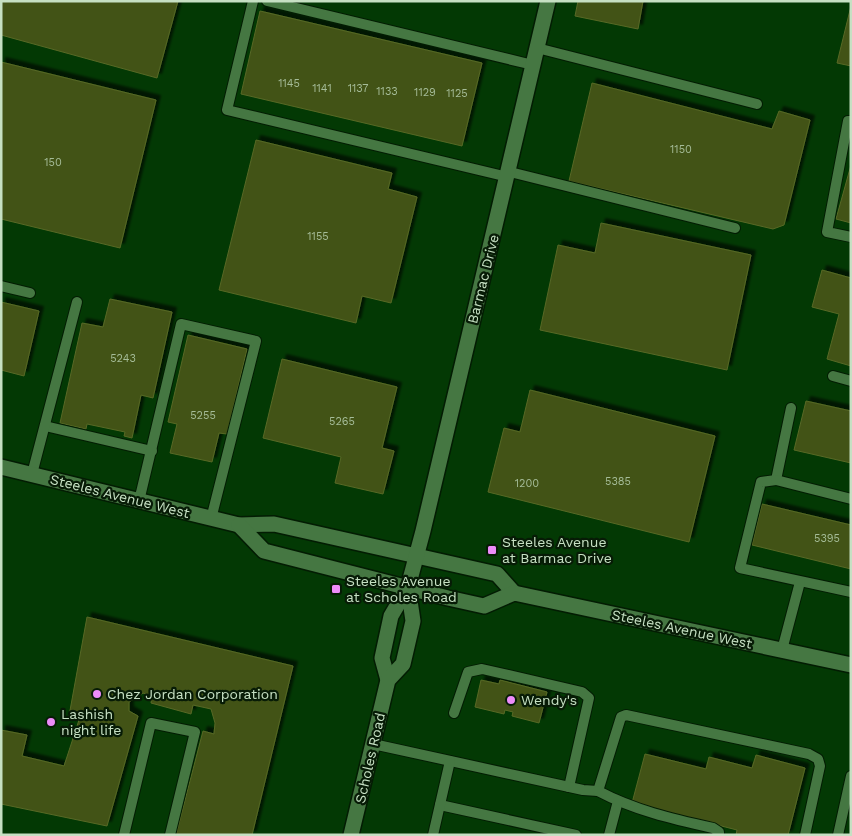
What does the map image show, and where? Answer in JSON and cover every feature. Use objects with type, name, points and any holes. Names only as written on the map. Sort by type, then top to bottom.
[{"type":"main road","name":"Barmac Drive","points":[[408,587],[509,174],[548,1]]},
{"type":"main road","name":"Steeles Avenue West","points":[[1,467],[239,526],[274,524],[497,574],[514,593],[851,665]]},
{"type":"main road","points":[[239,526],[264,551],[484,606],[514,593]]},
{"type":"main road","name":"Scholes Road","points":[[351,835],[388,680],[382,658],[387,633],[391,616],[408,587]]},
{"type":"main road","name":"Scholes Road","points":[[388,680],[403,664],[413,621],[408,587]]},
{"type":"lane","points":[[253,1],[227,110],[735,228]]},
{"type":"lane","points":[[267,1],[534,65]]},
{"type":"lane","points":[[537,48],[757,104]]},
{"type":"lane","points":[[851,121],[848,121],[826,232],[851,237]]},
{"type":"lane","points":[[1,286],[30,293]]},
{"type":"lane","points":[[32,474],[77,302]]},
{"type":"lane","points":[[139,501],[181,324],[256,341],[212,519]]},
{"type":"lane","points":[[833,376],[851,381]]},
{"type":"lane","points":[[776,480],[791,408]]},
{"type":"lane","points":[[45,426],[152,451]]},
{"type":"lane","points":[[851,499],[776,480],[761,482],[740,568],[851,592]]},
{"type":"lane","points":[[782,650],[800,582]]},
{"type":"lane","points":[[454,713],[468,672],[482,669],[582,692],[589,698],[569,787]]},
{"type":"lane","points":[[598,791],[621,717],[626,715],[809,754],[818,759],[820,766],[805,835]]},
{"type":"lane","points":[[124,835],[151,723],[195,732],[170,835]]},
{"type":"lane","points":[[373,744],[569,787],[598,791],[618,801],[661,817],[712,828],[719,832],[719,835]]},
{"type":"lane","points":[[433,835],[450,761]]},
{"type":"lane","points":[[838,835],[851,776]]},
{"type":"lane","points":[[609,835],[618,801]]},
{"type":"lane","points":[[440,805],[576,835]]},
{"type":"building","points":[[1,1],[178,1],[157,78],[1,35]]},
{"type":"building","points":[[578,1],[643,1],[638,29],[575,16]]},
{"type":"building","points":[[851,6],[851,66],[837,63]]},
{"type":"building","points":[[260,11],[482,63],[462,146],[241,94]]},
{"type":"building","points":[[1,62],[156,100],[120,248],[1,219]]},
{"type":"building","points":[[592,83],[772,129],[779,111],[810,120],[784,225],[773,229],[569,181]]},
{"type":"building","points":[[256,140],[392,173],[388,189],[417,197],[391,303],[362,296],[356,323],[219,290]]},
{"type":"building","points":[[851,165],[851,223],[836,219]]},
{"type":"building","points":[[601,223],[751,255],[727,370],[540,330],[558,245],[595,253]]},
{"type":"building","points":[[822,270],[851,278],[851,366],[827,359],[839,314],[812,307]]},
{"type":"building","points":[[110,299],[172,312],[153,398],[141,395],[132,438],[124,436],[125,432],[87,424],[86,429],[60,423],[82,323],[103,327]]},
{"type":"building","points":[[1,302],[39,311],[24,376],[1,370]]},
{"type":"building","points":[[188,335],[247,349],[227,434],[219,433],[212,462],[170,453],[177,424],[168,422]]},
{"type":"building","points":[[282,359],[397,387],[382,448],[394,451],[383,494],[335,483],[341,457],[263,438]]},
{"type":"building","points":[[530,390],[715,436],[689,542],[488,492],[504,428],[520,432]]},
{"type":"building","points":[[806,401],[851,411],[851,463],[794,450]]},
{"type":"building","points":[[762,504],[851,525],[851,569],[752,545]]},
{"type":"building","points":[[87,617],[293,666],[252,835],[176,835],[203,731],[214,734],[215,723],[211,709],[193,705],[191,714],[151,703],[152,697],[143,693],[129,702],[129,711],[138,716],[107,826],[1,804],[1,730],[27,735],[22,756],[64,766],[79,720],[69,716]]},
{"type":"building","name":"Wendy's","points":[[481,680],[499,684],[500,680],[547,692],[539,723],[512,716],[513,712],[505,710],[504,714],[475,707]]},
{"type":"building","points":[[645,754],[706,769],[709,757],[752,768],[756,755],[805,768],[788,835],[736,835],[737,830],[632,803]]},
{"type":"place","name":"Steeles Avenue at Barmac Drive","points":[[492,550]]},
{"type":"place","name":"Steeles Avenue at Scholes Road","points":[[336,589]]},
{"type":"place","name":"Chez Jordan Corporation","points":[[97,694]]},
{"type":"place","name":"Wendy's","points":[[511,700]]},
{"type":"place","name":"Lashish night life","points":[[51,722]]}]
